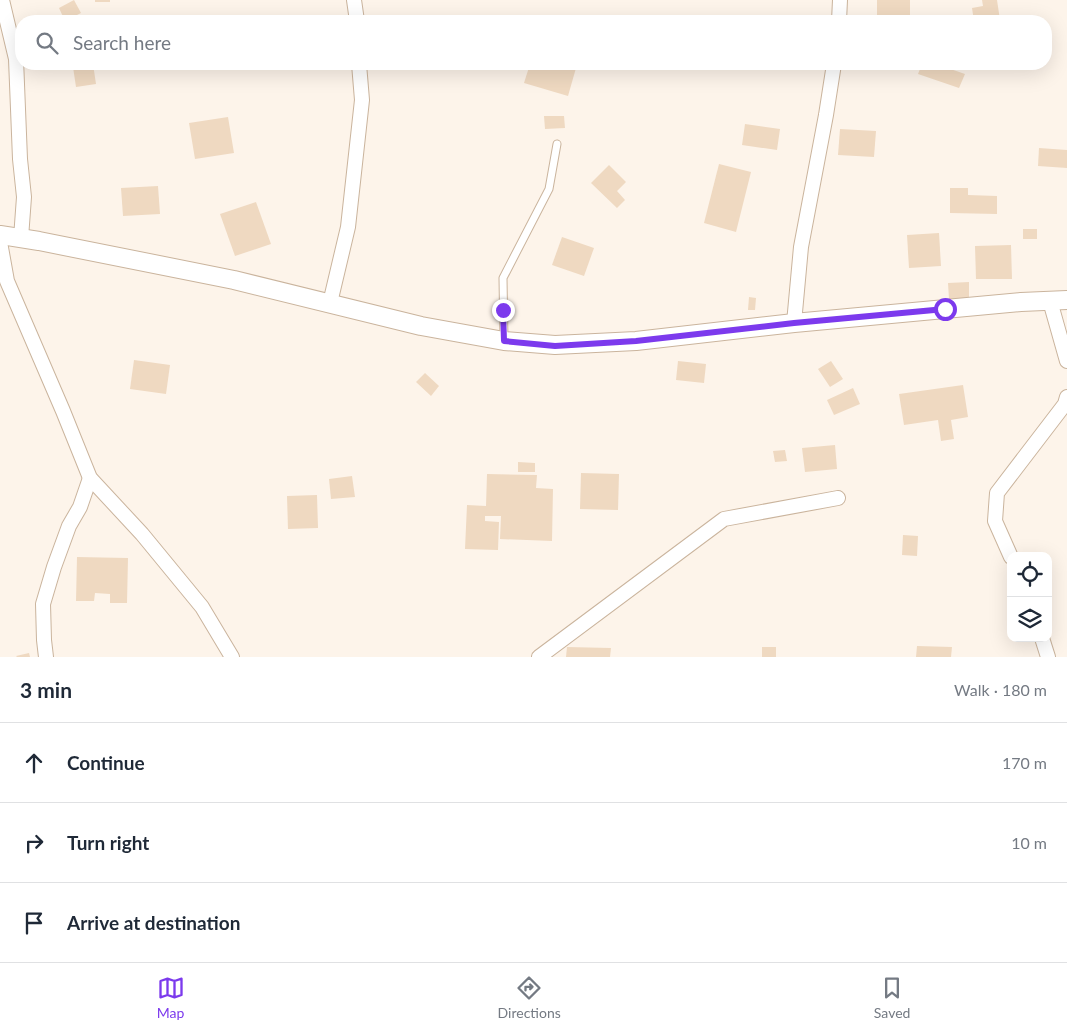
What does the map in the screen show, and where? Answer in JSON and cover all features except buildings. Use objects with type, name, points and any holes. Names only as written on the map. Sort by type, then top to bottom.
[{"type":"street","points":[[2,0],[15,55]]},
{"type":"street","points":[[354,0],[356,15]]},
{"type":"street","points":[[839,15],[840,0]]},
{"type":"street","points":[[16,70],[20,159],[24,197],[21,238]]},
{"type":"street","points":[[330,303],[348,227],[362,100],[360,70]]},
{"type":"street","points":[[794,323],[801,247],[833,70]]},
{"type":"street","points":[[0,235],[234,280],[421,326],[504,341],[555,346],[636,341],[794,323],[1021,302],[1058,301],[1067,361]]},
{"type":"street","points":[[0,242],[7,281],[63,410],[90,478],[142,534],[202,607],[232,657]]},
{"type":"street","points":[[1009,552],[995,520],[997,493],[1065,404],[1067,397]]},
{"type":"street","points":[[46,657],[43,604],[69,526],[80,507],[90,478]]},
{"type":"street","points":[[539,657],[724,519],[838,498]]},
{"type":"street","points":[[1043,642],[1048,657]]},
{"type":"lane","points":[[504,341],[503,278],[549,189],[558,144]]},
{"type":"route","points":[[503,310],[504,341],[555,346],[636,341],[794,323],[945,309]]}]
